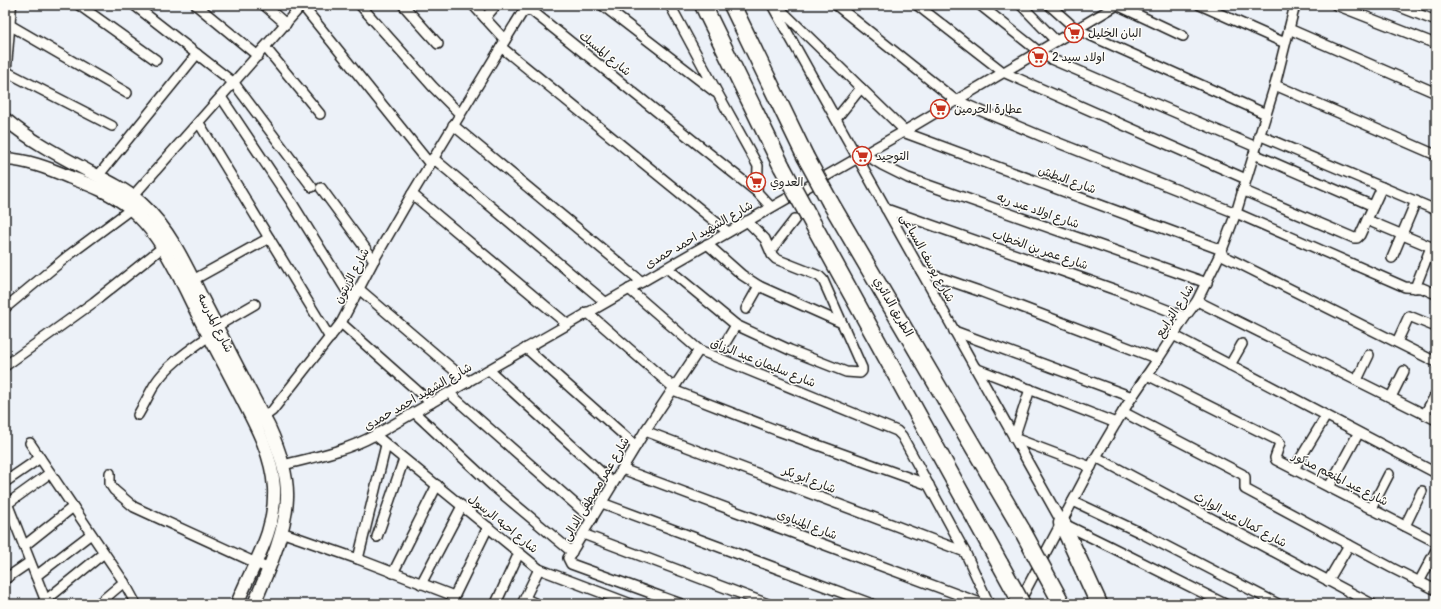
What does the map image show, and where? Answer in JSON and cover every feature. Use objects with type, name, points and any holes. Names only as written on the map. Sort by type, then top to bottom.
[{"type":"highway","points":[[703,5],[782,167],[1022,604]]},
{"type":"highway","name":"الطريق الدائري","points":[[732,5],[805,156],[830,202],[1022,530],[1062,604]]},
{"type":"highway","points":[[1062,524],[1099,604]]},
{"type":"street","points":[[5,66],[7,25],[10,5]]},
{"type":"street","points":[[79,5],[156,60]]},
{"type":"street","points":[[134,5],[234,83],[374,260]]},
{"type":"street","points":[[196,5],[258,56]]},
{"type":"street","points":[[264,5],[286,24]]},
{"type":"street","points":[[360,5],[433,87],[460,114]]},
{"type":"street","points":[[403,5],[438,44]]},
{"type":"street","points":[[473,5],[485,18],[503,43],[728,232]]},
{"type":"street","points":[[485,18],[496,5]]},
{"type":"street","points":[[602,5],[718,94]]},
{"type":"street","points":[[670,5],[758,166],[757,192]]},
{"type":"street","name":"شارع يوسف السباعى","points":[[772,5],[836,119],[861,155],[886,209],[1062,524]]},
{"type":"street","points":[[776,5],[904,131]]},
{"type":"street","points":[[836,5],[954,100],[1027,131],[1236,213],[1405,287],[1422,288],[1436,294]]},
{"type":"street","points":[[917,5],[1003,72],[1246,179]]},
{"type":"street","points":[[980,5],[1038,52],[1373,206]]},
{"type":"street","points":[[1021,5],[1056,41]]},
{"type":"street","points":[[1049,5],[1076,29],[1266,114]]},
{"type":"street","points":[[1200,5],[1285,43]]},
{"type":"street","name":"شارع الترابيع","points":[[1018,604],[1062,524],[1096,457],[1116,423],[1197,301],[1207,283],[1236,213],[1275,85],[1295,5]]},
{"type":"street","points":[[1336,5],[1436,44]]},
{"type":"street","points":[[1395,5],[1436,22]]},
{"type":"street","points":[[1114,6],[1183,36]]},
{"type":"street","name":"شارع الشهيد احمد حمدى","points":[[283,465],[358,444],[415,413],[605,302],[667,268],[904,131],[1114,6]]},
{"type":"street","points":[[133,196],[266,47],[286,24],[298,7],[432,161],[605,302]]},
{"type":"street","name":"شارع المسبك","points":[[453,125],[522,13],[527,10],[532,11],[757,192],[771,207]]},
{"type":"street","points":[[7,25],[127,93]]},
{"type":"street","points":[[1289,29],[1436,93]]},
{"type":"street","points":[[266,47],[320,114]]},
{"type":"street","points":[[98,176],[197,54]]},
{"type":"street","points":[[5,71],[112,126]]},
{"type":"street","points":[[1275,85],[1436,155]]},
{"type":"street","points":[[836,119],[861,88]]},
{"type":"street","points":[[221,97],[292,203],[353,300]]},
{"type":"street","name":"شارع المدرسه","points":[[5,119],[45,149],[133,196],[148,210],[162,225],[217,326],[259,420],[274,487],[273,507],[267,540],[237,604]]},
{"type":"street","points":[[199,123],[330,338]]},
{"type":"street","points":[[453,125],[642,282]]},
{"type":"street","name":"شارع الزيتون","points":[[259,420],[272,412],[341,323],[374,260],[453,125]]},
{"type":"street","name":"شارع البطش","points":[[904,131],[1221,252],[1436,362]]},
{"type":"street","points":[[1259,135],[1436,210]]},
{"type":"street","name":"شارع اولاد عبد ربه","points":[[861,155],[913,180],[1207,283]]},
{"type":"street","name":"شارع المدرسه","points":[[5,159],[35,164],[91,185],[109,194],[130,209],[148,226],[163,247],[209,336],[259,420],[275,441],[283,465],[286,482],[286,510],[281,532],[254,604]]},
{"type":"street","points":[[1242,190],[1354,238],[1359,237],[1382,187]]},
{"type":"street","points":[[412,194],[567,324]]},
{"type":"street","points":[[1392,258],[1416,201]]},
{"type":"street","points":[[5,308],[69,255],[130,209]]},
{"type":"street","name":"شارع عمر بن الخطاب","points":[[886,209],[1116,290],[1185,317]]},
{"type":"street","points":[[771,250],[795,219]]},
{"type":"street","points":[[1367,220],[1434,248],[1416,288]]},
{"type":"street","points":[[667,268],[736,325],[790,350],[846,372],[860,373],[862,368],[823,280],[819,276],[776,259],[765,239],[747,221]]},
{"type":"street","points":[[193,280],[269,238]]},
{"type":"street","points":[[707,244],[742,275],[759,286],[842,323]]},
{"type":"street","points":[[5,366],[94,302],[163,247]]},
{"type":"street","points":[[921,270],[1158,359]]},
{"type":"street","points":[[746,309],[759,286]]},
{"type":"street","points":[[359,289],[468,382]]},
{"type":"street","name":"شارع سليمان عبد الرزاق","points":[[629,289],[699,350],[897,431],[902,436],[930,485]]},
{"type":"street","points":[[1197,301],[1436,420]]},
{"type":"street","points":[[217,326],[255,304]]},
{"type":"street","points":[[588,312],[673,389],[776,430],[930,485],[965,552],[989,604]]},
{"type":"street","points":[[1397,342],[1410,316],[1436,327]]},
{"type":"street","points":[[341,323],[431,403]]},
{"type":"street","points":[[724,345],[736,325]]},
{"type":"street","points":[[954,331],[1132,397]]},
{"type":"street","points":[[138,415],[155,384],[163,373],[183,355],[209,336]]},
{"type":"street","points":[[1173,336],[1358,434],[1436,473]]},
{"type":"street","points":[[1230,366],[1242,344]]},
{"type":"street","points":[[526,348],[636,446]]},
{"type":"street","name":"شارع عمر مصطفى الدالى","points":[[681,604],[571,564],[568,558],[645,430],[699,350]]},
{"type":"street","points":[[1358,380],[1369,355]]},
{"type":"street","points":[[975,368],[1116,423]]},
{"type":"street","points":[[489,370],[613,483]]},
{"type":"street","points":[[1391,397],[1404,371]]},
{"type":"street","name":"شارع عبد المنعم مدكور","points":[[1147,375],[1278,440],[1280,443],[1275,459],[1436,542]]},
{"type":"street","points":[[1030,390],[1014,438],[1091,467]]},
{"type":"street","points":[[449,393],[592,519]]},
{"type":"street","points":[[1425,414],[1436,394]]},
{"type":"street","points":[[1123,412],[1242,474],[1245,477],[1246,488],[1349,545],[1436,590]]},
{"type":"street","points":[[415,413],[493,486],[572,552]]},
{"type":"street","points":[[1294,469],[1326,416]]},
{"type":"street","name":"شارع أبو بكر","points":[[645,430],[965,552]]},
{"type":"street","points":[[1328,487],[1358,434]]},
{"type":"street","name":"شارع احبه الرسول","points":[[375,435],[539,569],[631,604]]},
{"type":"street","points":[[30,443],[124,582],[136,604]]},
{"type":"street","points":[[358,559],[386,444]]},
{"type":"street","name":"شارع كمال عبد الوارث","points":[[1096,457],[1372,604]]},
{"type":"street","points":[[5,482],[40,458]]},
{"type":"street","points":[[377,537],[404,459]]},
{"type":"street","name":"شارع المنياوى","points":[[622,469],[983,604]]},
{"type":"street","points":[[50,474],[7,507],[36,576],[44,603],[104,553]]},
{"type":"street","points":[[110,474],[110,484],[114,490],[134,507],[256,562],[268,569]]},
{"type":"street","points":[[1371,509],[1389,474]]},
{"type":"street","points":[[393,573],[437,485]]},
{"type":"street","points":[[1405,526],[1422,491]]},
{"type":"street","points":[[1073,501],[1146,536],[1278,604]]},
{"type":"street","points":[[602,503],[872,604]]},
{"type":"street","points":[[421,584],[462,506]]},
{"type":"street","points":[[24,546],[73,507]]},
{"type":"street","points":[[1062,524],[1225,604]]},
{"type":"street","points":[[281,532],[358,559],[421,584],[452,600],[488,527]]},
{"type":"street","points":[[36,576],[91,534]]},
{"type":"street","points":[[583,534],[768,604]]},
{"type":"street","points":[[1328,581],[1349,545]]},
{"type":"street","points":[[1419,582],[1436,550]]},
{"type":"street","points":[[497,601],[519,553]]},
{"type":"street","points":[[5,579],[30,562]]},
{"type":"street","points":[[537,604],[523,602],[539,569]]},
{"type":"street","points":[[98,604],[124,582]]},
{"type":"place","name":"البان الخليل","points":[[1074,33]]},
{"type":"place","name":"اولاد سيد 2","points":[[1038,57]]},
{"type":"place","name":"عطارة الحرمين","points":[[940,109]]},
{"type":"place","name":"التوحيد","points":[[862,156]]},
{"type":"place","name":"العدوي","points":[[756,182]]}]
